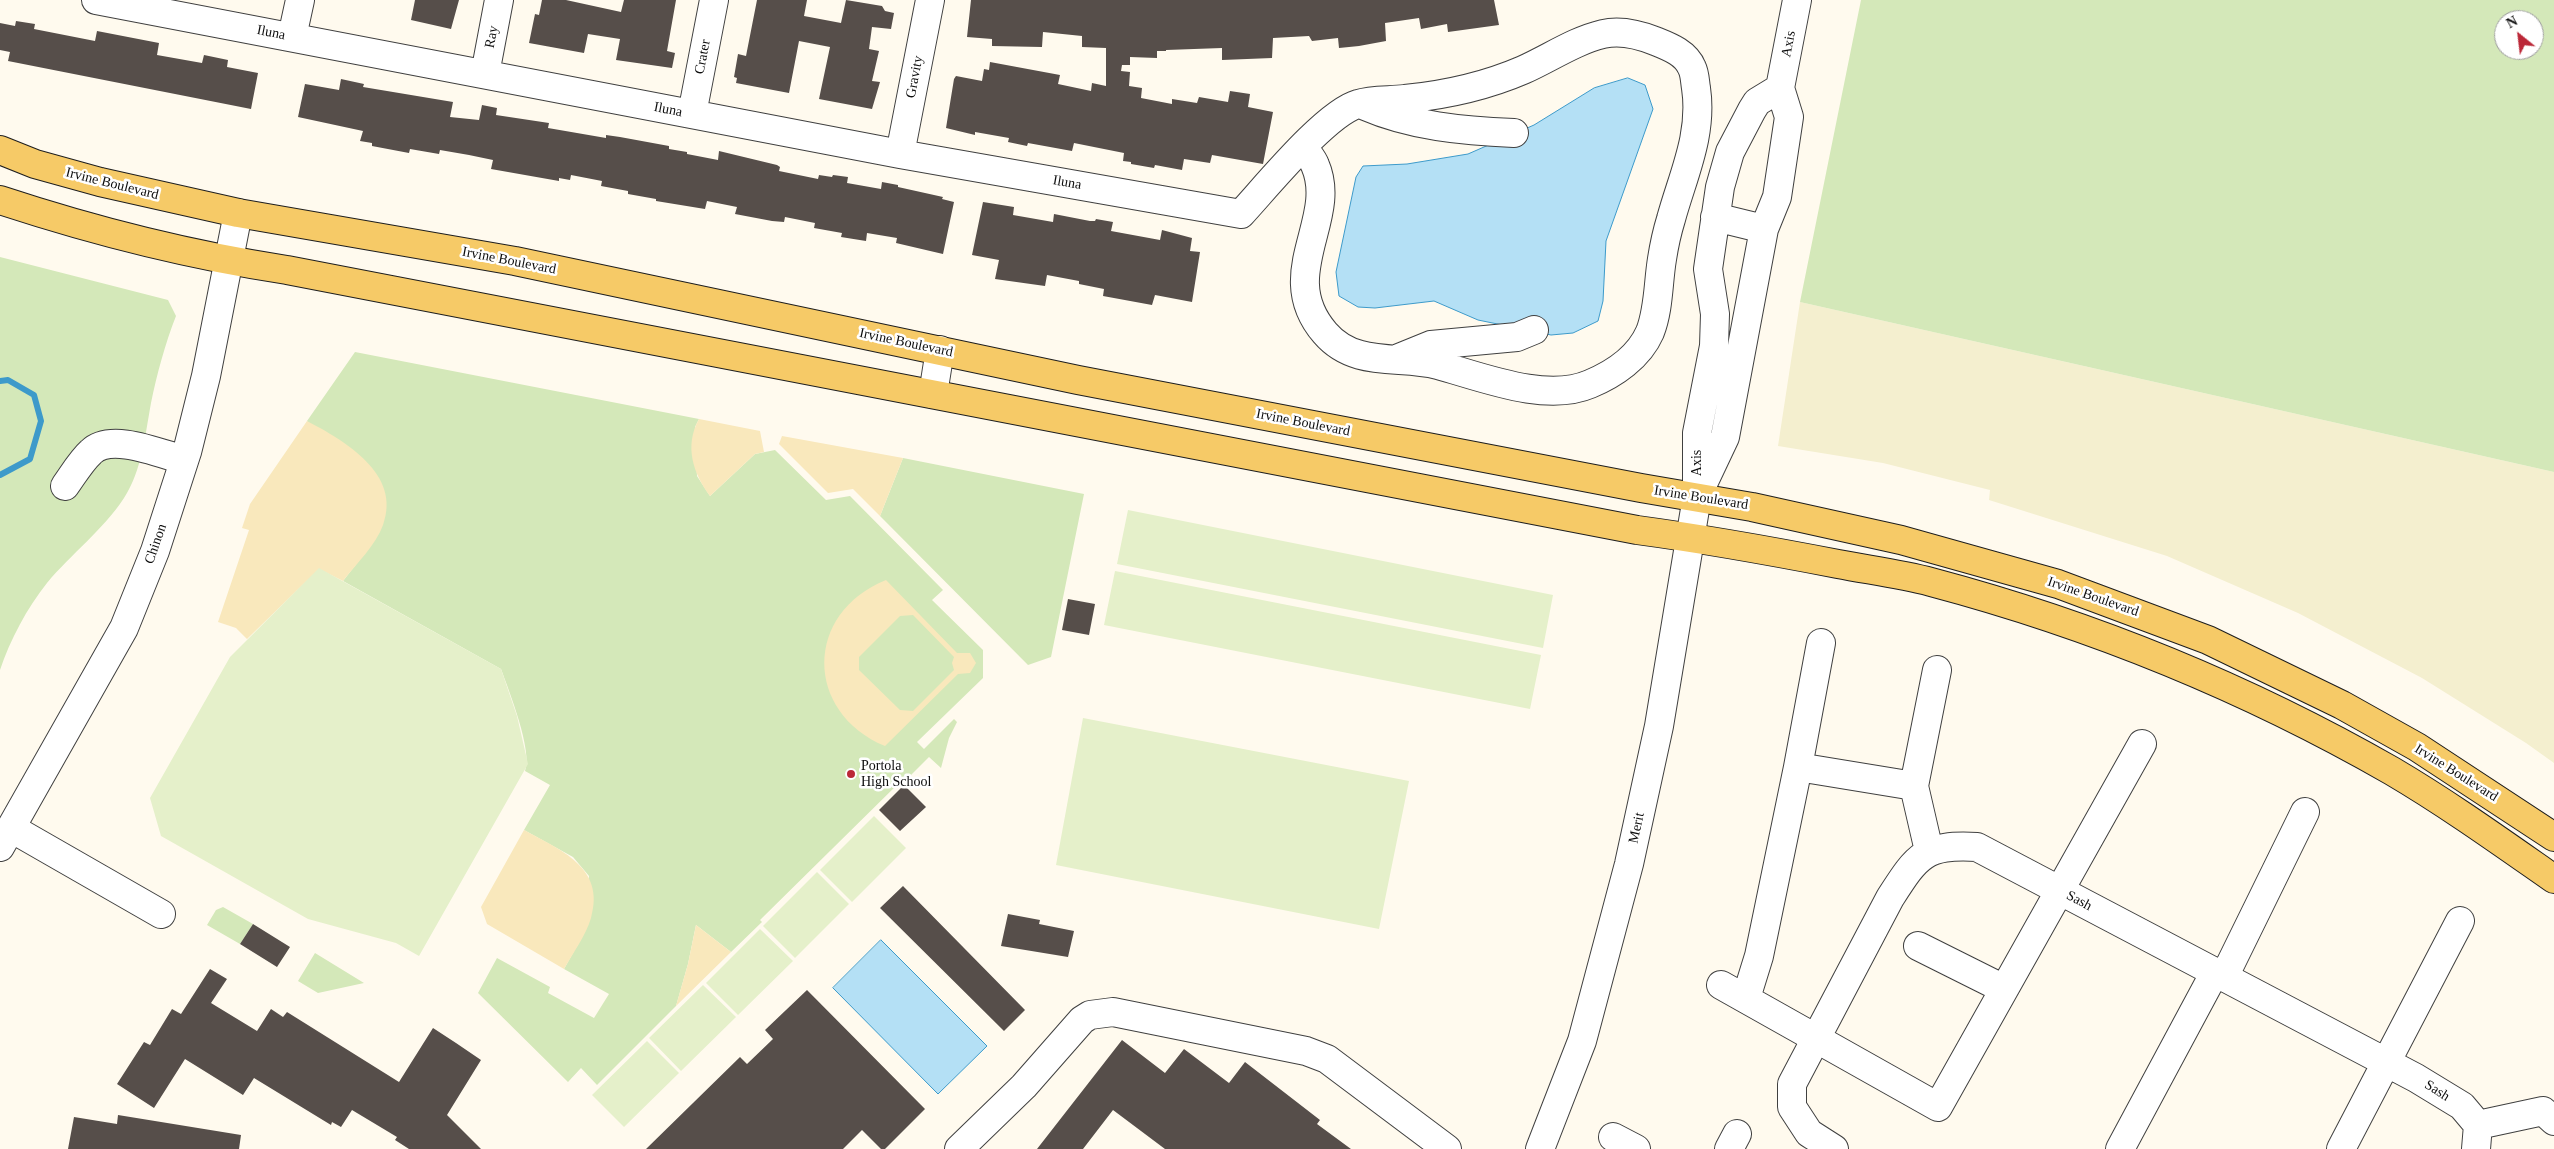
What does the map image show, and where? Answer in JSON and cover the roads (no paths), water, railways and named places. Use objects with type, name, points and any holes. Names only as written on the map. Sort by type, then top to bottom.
[{"type":"main road","name":"Irvine Boulevard","points":[[0,150],[36,164],[100,182],[238,213],[515,262],[1078,380],[1752,506],[1901,540],[2058,584],[2208,640],[2342,705],[2417,747],[2554,837]]},
{"type":"main road","points":[[0,200],[68,222],[148,244],[229,262],[287,270],[1637,530],[1929,582],[2040,614],[2126,644],[2228,687],[2303,723],[2392,772],[2483,829],[2554,879]]},
{"type":"street","points":[[292,37],[300,0]]},
{"type":"street","name":"Ray","points":[[485,74],[499,0]]},
{"type":"street","name":"Crater","points":[[692,114],[714,0]]},
{"type":"street","name":"Gravity","points":[[900,154],[930,0]]},
{"type":"street","name":"Axis","points":[[1696,497],[1725,437],[1764,229],[1777,197],[1790,117],[1780,88],[1797,0]]},
{"type":"street","name":"Iluna","points":[[107,1],[900,154],[1241,214],[1304,148]]},
{"type":"street","points":[[1606,32],[1639,34],[1677,50],[1692,68],[1698,104],[1698,130],[1670,221],[1662,258],[1658,299],[1650,332],[1634,355],[1613,373],[1586,386],[1553,391],[1510,385],[1433,364],[1368,358],[1342,349],[1323,332],[1308,303],[1303,276],[1317,220],[1319,189],[1316,166],[1304,148],[1336,114],[1359,103],[1457,91],[1522,70],[1578,42],[1606,32]]},
{"type":"street","name":"Axis","points":[[1696,497],[1697,433],[1714,346],[1715,314],[1708,269],[1720,187],[1734,144],[1757,102],[1780,88]]},
{"type":"street","points":[[1359,103],[1384,114],[1421,123],[1480,132],[1514,133]]},
{"type":"street","name":"Chinon","points":[[6,837],[124,628],[155,550],[184,460],[206,376],[238,213]]},
{"type":"street","points":[[1715,217],[1764,229]]},
{"type":"street","points":[[1393,360],[1431,344],[1517,337],[1534,330]]},
{"type":"street","points":[[933,394],[940,350]]},
{"type":"street","points":[[65,486],[92,451],[107,443],[128,445],[184,460]]},
{"type":"street","name":"Merit","points":[[1540,1149],[1582,1041],[1626,873],[1659,726],[1696,497]]},
{"type":"street","points":[[1746,998],[1759,956],[1798,767],[1821,643]]},
{"type":"street","points":[[1834,1149],[1809,1133],[1792,1107],[1792,1084],[1890,898],[1906,873],[1929,851],[1914,786],[1937,670]]},
{"type":"street","points":[[1721,984],[1938,1108],[2142,744]]},
{"type":"street","points":[[1798,767],[1914,786]]},
{"type":"street","points":[[2483,829],[2502,802]]},
{"type":"street","points":[[2120,1149],[2219,974],[2305,812]]},
{"type":"street","points":[[6,837],[161,914]]},
{"type":"street","name":"Sash","points":[[1929,851],[1950,845],[1977,847],[2387,1062],[2462,1106],[2477,1137]]},
{"type":"street","points":[[2341,1149],[2460,921]]},
{"type":"street","points":[[1918,946],[2004,989]]},
{"type":"street","points":[[959,1149],[1024,1086],[1082,1020],[1090,1015],[1113,1012],[1306,1051],[1333,1064],[1447,1149]]},
{"type":"street","points":[[2477,1137],[2550,1110]]},
{"type":"water","points":[[1628,78],[1645,85],[1653,109],[1606,241],[1603,301],[1598,321],[1573,333],[1551,335],[1478,320],[1434,301],[1375,308],[1358,307],[1339,296],[1336,272],[1356,177],[1363,166],[1407,164],[1468,154],[1534,125],[1594,88]]},
{"type":"water","points":[[881,940],[987,1046],[938,1094],[833,988]]},
{"type":"waterway","points":[[0,381],[8,380],[34,395],[41,421],[30,459],[0,475]]},
{"type":"place","name":"Portola High School","points":[[851,774]]}]
